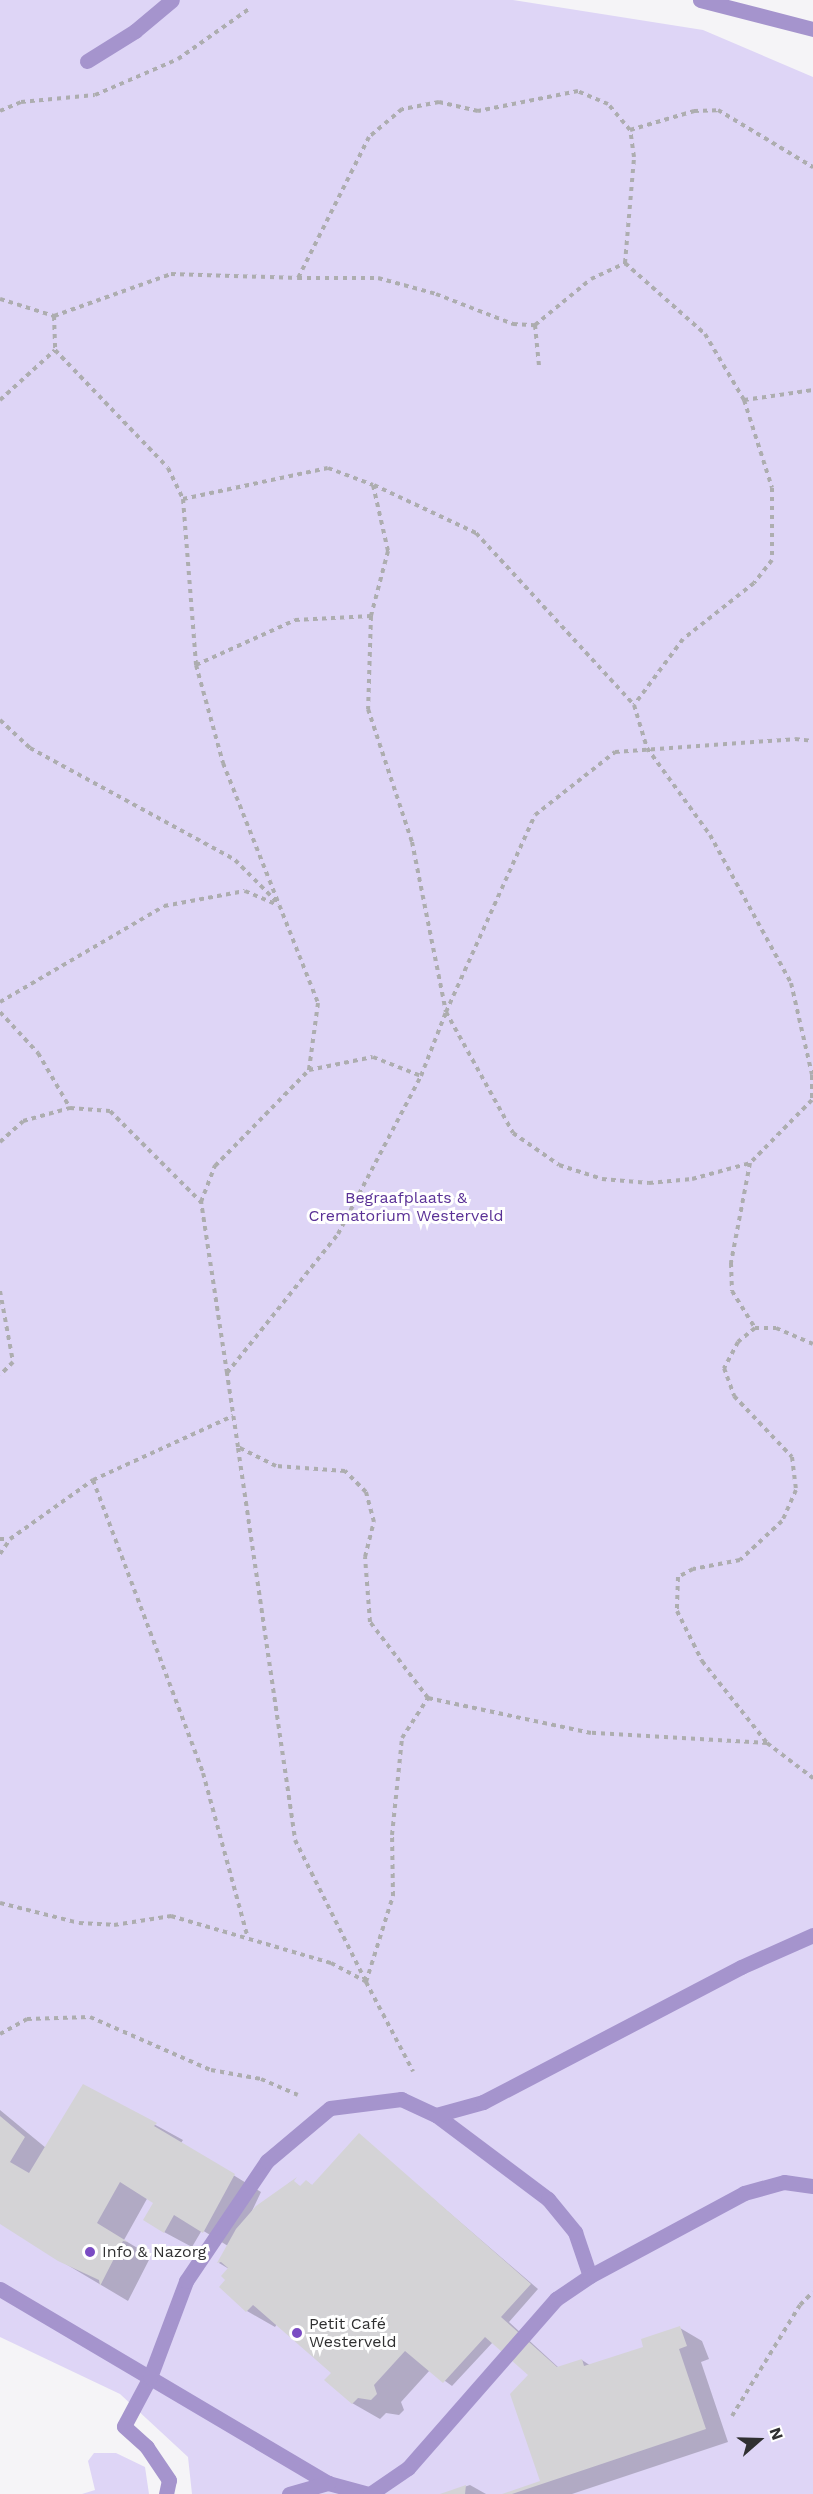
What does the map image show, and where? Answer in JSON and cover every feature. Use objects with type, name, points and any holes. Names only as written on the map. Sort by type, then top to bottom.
[{"type":"street","points":[[87,61],[135,31],[172,0]]},
{"type":"street","points":[[700,0],[813,29]]},
{"type":"street","points":[[436,2115],[483,2102],[741,1967],[813,1935]]},
{"type":"street","points":[[166,2494],[169,2480],[147,2447],[124,2426],[150,2378],[193,2272],[267,2161],[330,2108],[401,2099],[436,2115],[548,2199],[575,2232],[590,2276]]},
{"type":"street","points":[[0,2289],[328,2484],[369,2494],[408,2468],[556,2299],[590,2276],[744,2193],[784,2182],[813,2186]]},
{"type":"street","points":[[289,2494],[328,2484]]},
{"type":"path","points":[[298,278],[369,137],[402,109],[439,102],[478,111],[578,92],[608,104],[630,130],[634,157],[625,263]]},
{"type":"path","points":[[630,130],[694,111],[718,111],[813,167]]},
{"type":"path","points":[[0,299],[54,316],[171,274],[378,278],[436,294],[513,324],[535,325],[591,279],[625,263]]},
{"type":"path","points":[[625,263],[705,334],[744,400],[772,488],[772,560],[754,583],[683,639],[634,705]]},
{"type":"path","points":[[54,316],[55,350],[168,468],[183,499],[196,664],[223,763],[318,1003],[309,1070]]},
{"type":"path","points":[[535,325],[539,366]]},
{"type":"path","points":[[0,400],[55,350]]},
{"type":"path","points":[[744,400],[813,390]]},
{"type":"path","points":[[183,499],[328,468],[373,485],[476,534],[634,705],[647,748],[710,835],[791,983],[812,1075],[813,1100],[750,1164],[692,1179],[649,1183],[602,1179],[558,1165],[513,1132],[446,1011],[412,842],[368,709],[371,616],[388,551],[373,485]]},
{"type":"path","points":[[196,664],[295,620],[371,616]]},
{"type":"path","points":[[0,720],[30,748],[235,860],[281,906]]},
{"type":"path","points":[[227,1373],[339,1234],[421,1076],[446,1011],[535,815],[615,752],[647,748],[813,741]]},
{"type":"path","points":[[0,1002],[164,906],[245,891],[281,906]]},
{"type":"path","points":[[0,1012],[38,1053],[70,1108]]},
{"type":"path","points":[[421,1076],[373,1057],[309,1070],[215,1166],[201,1202],[295,1840],[436,2115]]},
{"type":"path","points":[[0,1142],[23,1121],[70,1108],[110,1111],[201,1202]]},
{"type":"path","points":[[750,1164],[731,1263],[732,1291],[755,1328]]},
{"type":"path","points":[[0,1291],[13,1362],[0,1375]]},
{"type":"path","points":[[813,1344],[776,1329],[755,1328],[738,1342],[724,1368],[734,1396],[792,1457],[796,1490],[782,1521],[740,1560],[693,1569],[678,1577],[677,1611],[702,1661],[767,1743],[813,1778]]},
{"type":"path","points":[[0,1554],[10,1539],[93,1480],[233,1416]]},
{"type":"path","points":[[238,1447],[276,1466],[345,1471],[366,1492],[374,1522],[365,1557],[370,1622],[428,1698],[591,1733],[767,1743]]},
{"type":"path","points":[[93,1480],[203,1773],[247,1936]]},
{"type":"path","points":[[0,1539],[10,1539]]},
{"type":"path","points":[[366,1982],[393,1896],[392,1835],[402,1738],[428,1698]]},
{"type":"path","points":[[0,1903],[79,1923],[114,1925],[171,1916],[247,1936],[331,1963],[366,1982]]},
{"type":"path","points":[[0,2034],[27,2019],[90,2017],[211,2070],[261,2079],[330,2108]]},
{"type":"path","points":[[732,2416],[800,2305],[813,2292]]},
{"type":"green space","name":"Begraafplaats & Crematorium Westerveld","points":[[0,0],[513,0],[703,30],[813,77],[813,2494],[192,2494],[188,2457],[120,2394],[0,2337]]},
{"type":"green space","points":[[94,2453],[116,2453],[145,2467],[149,2494],[82,2494],[95,2490],[88,2461]]},
{"type":"building","points":[[83,2084],[157,2123],[154,2126],[235,2174],[203,2233],[174,2215],[164,2233],[143,2220],[153,2203],[120,2182],[97,2223],[128,2242],[123,2241],[100,2286],[99,2280],[58,2261],[0,2224],[0,2116],[25,2137],[10,2162],[29,2173]]},
{"type":"building","points":[[359,2133],[531,2284],[501,2317],[557,2367],[582,2359],[584,2366],[643,2347],[641,2339],[680,2326],[687,2346],[679,2349],[706,2429],[512,2494],[502,2494],[540,2481],[510,2394],[528,2375],[485,2337],[443,2383],[405,2351],[374,2385],[377,2394],[371,2400],[358,2398],[352,2404],[324,2380],[331,2373],[253,2305],[246,2312],[219,2287],[225,2280],[221,2276],[228,2268],[221,2262],[217,2263],[236,2229],[256,2206],[297,2177],[294,2181],[300,2186],[306,2180],[312,2185]]},
{"type":"building","points":[[466,2485],[465,2494],[440,2494]]},
{"type":"place","name":"Info & Nazorg","points":[[90,2252]]},
{"type":"place","name":"Petit Café Westerveld","points":[[297,2333]]}]
